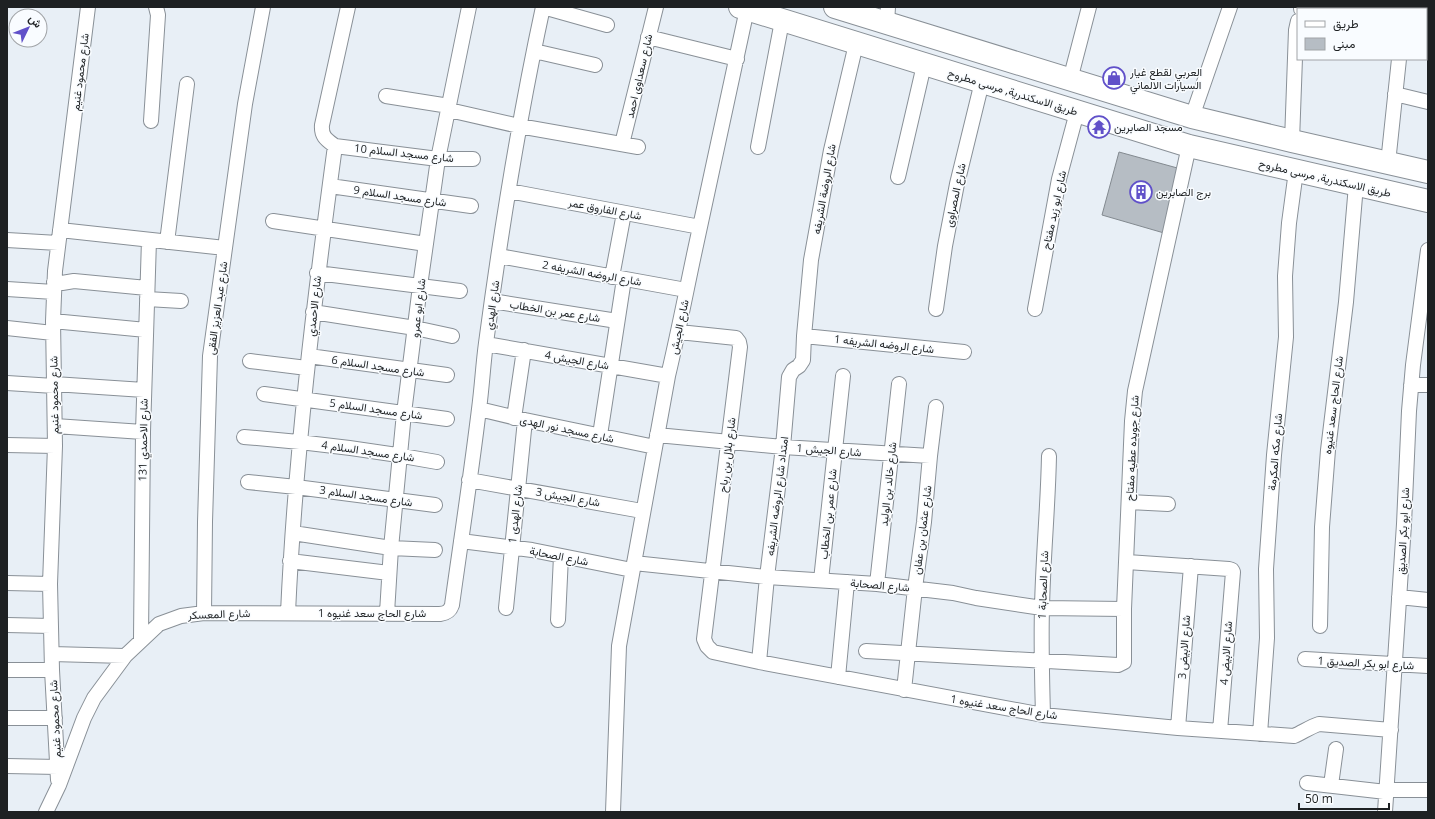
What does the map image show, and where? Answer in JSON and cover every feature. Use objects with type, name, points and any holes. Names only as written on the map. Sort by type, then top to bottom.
[{"type":"main road","points":[[835,7],[887,15],[1023,65],[1192,117],[1428,172]]},
{"type":"main road","name":"طريق الاسكندرية, مرسى مطروح","points":[[743,8],[1189,146],[1428,201]]},
{"type":"main road","points":[[1015,93],[1023,65]]},
{"type":"street","name":"شارع محمود غنيم","points":[[59,784],[52,670],[50,584],[56,446],[53,327],[54,287],[88,7]]},
{"type":"street","points":[[151,121],[158,15],[156,7]]},
{"type":"street","name":"شارع عبد العزيز الفقى","points":[[204,613],[210,356],[245,104],[263,7]]},
{"type":"street","points":[[335,146],[323,136],[321,131],[348,7]]},
{"type":"street","name":"شارع ابو عمرو","points":[[387,613],[391,548],[404,413],[420,286],[438,158],[469,7]]},
{"type":"street","points":[[543,7],[608,25]]},
{"type":"street","name":"شارع الهدي","points":[[452,605],[479,409],[492,301],[519,126],[543,7]]},
{"type":"street","name":"شارع سعداوى احمد","points":[[622,144],[656,7]]},
{"type":"street","points":[[1070,80],[1089,7]]},
{"type":"street","points":[[1192,117],[1230,7]]},
{"type":"street","name":"شارع الجيش","points":[[613,812],[619,646],[642,511],[668,376],[679,332],[686,290],[737,59],[743,8]]},
{"type":"street","points":[[758,147],[782,20]]},
{"type":"street","points":[[1292,141],[1297,26]]},
{"type":"street","points":[[648,37],[737,59]]},
{"type":"street","name":"شارع الروضة الشريفه","points":[[804,336],[812,260],[831,150],[856,44]]},
{"type":"street","points":[[534,51],[595,65]]},
{"type":"street","points":[[1388,163],[1399,60]]},
{"type":"street","points":[[898,178],[924,64]]},
{"type":"street","name":"شارع المصراوى","points":[[936,309],[945,246],[957,184],[982,82]]},
{"type":"street","points":[[167,242],[187,84]]},
{"type":"street","points":[[1395,94],[1428,102]]},
{"type":"street","points":[[386,96],[449,108],[519,126],[638,147]]},
{"type":"street","name":"شارع ابو زيد مفتاح","points":[[1035,309],[1059,179],[1077,112]]},
{"type":"street","name":"شارع مسجد السلام 10","points":[[335,146],[438,158],[473,159]]},
{"type":"street","name":"شارع الاحمدي","points":[[288,613],[290,561],[299,441],[313,312],[335,146]]},
{"type":"street","name":"شارع جويده عطيه مفتاح","points":[[1042,660],[1118,665],[1124,662],[1125,659],[1124,609],[1132,421],[1135,391],[1189,146]]},
{"type":"street","name":"شارع مكه المكرمة","points":[[1260,734],[1267,638],[1266,569],[1274,455],[1286,337],[1285,276],[1289,223],[1296,171]]},
{"type":"street","name":"شارع الحاج سعد غنيوه","points":[[1320,626],[1322,527],[1328,450],[1346,302],[1356,185]]},
{"type":"street","name":"شارع مسجد السلام 9","points":[[330,186],[472,206]]},
{"type":"street","name":"شارع الفاروق عمر","points":[[510,191],[700,227]]},
{"type":"street","points":[[600,435],[617,321],[618,278],[624,213]]},
{"type":"street","points":[[273,221],[426,244]]},
{"type":"street","points":[[7,240],[59,237],[149,240],[225,248]]},
{"type":"street","name":"شارع الاحمدي 131","points":[[141,640],[143,432],[149,240]]},
{"type":"street","name":"شارع ابو بكر الصديق","points":[[1385,812],[1411,385],[1424,308],[1428,250]]},
{"type":"street","name":"شارع الروضه الشريفه 2","points":[[499,256],[686,290]]},
{"type":"street","points":[[318,273],[460,291]]},
{"type":"street","points":[[7,289],[54,287],[62,283],[74,281],[181,301]]},
{"type":"street","name":"شارع عمر بن الخطاب","points":[[492,301],[617,321]]},
{"type":"street","points":[[313,312],[415,328],[452,336]]},
{"type":"street","points":[[7,328],[53,327],[146,330]]},
{"type":"street","name":"شارع بلال بن رباح","points":[[679,332],[736,338],[740,346],[706,631]]},
{"type":"street","name":"شارع الروضه الشريفه 1","points":[[804,336],[964,352]]},
{"type":"street","name":"امتداد شارع الروضه الشريفه","points":[[759,662],[767,577],[783,446],[789,377],[793,370],[799,366],[803,360],[804,336]]},
{"type":"street","name":"شارع الجيش 4","points":[[486,344],[668,376]]},
{"type":"street","name":"شارع الهدى 1","points":[[506,608],[518,488],[524,350]]},
{"type":"street","name":"شارع مسجد السلام 6","points":[[250,361],[308,362],[410,370],[447,375]]},
{"type":"street","name":"شارع عمر بن الخطاب","points":[[821,580],[843,376]]},
{"type":"street","points":[[7,383],[144,390]]},
{"type":"street","name":"شارع خالد بن الوليد","points":[[877,584],[899,384]]},
{"type":"street","points":[[1411,385],[1428,385]]},
{"type":"street","name":"شارع مسجد السلام 5","points":[[264,394],[448,419]]},
{"type":"street","name":"شارع عثمان بن عفان","points":[[904,690],[936,406]]},
{"type":"street","name":"شارع مسجد نور الهدى","points":[[479,409],[600,435],[656,441]]},
{"type":"street","points":[[55,426],[143,432]]},
{"type":"street","name":"شارع مسجد السلام 4","points":[[244,437],[299,441],[400,455],[437,462]]},
{"type":"street","name":"شارع الجيش 1","points":[[656,441],[728,442],[930,456]]},
{"type":"street","points":[[7,445],[56,446]]},
{"type":"street","name":"شارع الصحابة 1","points":[[1042,715],[1042,608],[1049,456]]},
{"type":"street","name":"شارع الجيش 3","points":[[469,480],[642,511]]},
{"type":"street","name":"شارع مسجد السلام 3","points":[[248,482],[296,486],[396,501],[435,505]]},
{"type":"street","points":[[1129,502],[1168,504]]},
{"type":"street","points":[[293,533],[391,548],[435,550]]},
{"type":"street","name":"شارع الصحابة","points":[[461,542],[512,548],[633,567],[877,584],[953,593],[1042,608],[1124,609]]},
{"type":"street","points":[[558,620],[561,556]]},
{"type":"street","points":[[290,561],[389,574]]},
{"type":"street","points":[[1127,562],[1190,566]]},
{"type":"street","name":"شارع الابيض 4","points":[[1190,566],[1229,569],[1232,570],[1233,575],[1220,731]]},
{"type":"street","name":"شارع الابيض 3","points":[[1178,728],[1190,566]]},
{"type":"street","points":[[7,582],[50,584]]},
{"type":"street","points":[[838,677],[847,582]]},
{"type":"street","points":[[1399,597],[1428,600]]},
{"type":"street","name":"شارع الحاج سعد غنيوه 1","points":[[288,613],[446,613],[450,610],[452,605]]},
{"type":"street","name":"شارع المعسكر","points":[[46,812],[59,784],[84,718],[94,698],[125,656],[159,624],[181,616],[204,613],[288,613]]},
{"type":"street","points":[[7,625],[51,626]]},
{"type":"street","name":"شارع الحاج سعد غنيوه 1","points":[[706,631],[704,639],[707,646],[713,652],[904,690],[1042,715],[1178,728],[1294,736],[1303,732],[1310,726],[1319,724],[1391,730]]},
{"type":"street","points":[[866,651],[1042,660]]},
{"type":"street","points":[[52,654],[125,656]]},
{"type":"street","name":"شارع ابو بكر الصديق 1","points":[[1305,659],[1428,666]]},
{"type":"street","points":[[7,670],[52,670]]},
{"type":"street","points":[[7,718],[55,718]]},
{"type":"street","points":[[1331,785],[1336,749]]},
{"type":"street","points":[[7,766],[58,767]]},
{"type":"street","points":[[1307,783],[1387,791],[1428,790]]},
{"type":"building","name":"برج الصابرين","points":[[1119,152],[1181,169],[1164,233],[1102,215]]},
{"type":"place","name":"العربي لقطع غيار السيارات الالماني","points":[[1114,78]]},
{"type":"place","name":"مسجد الصابرين","points":[[1099,127]]},
{"type":"place","name":"برج الصابرين","points":[[1141,192]]}]
